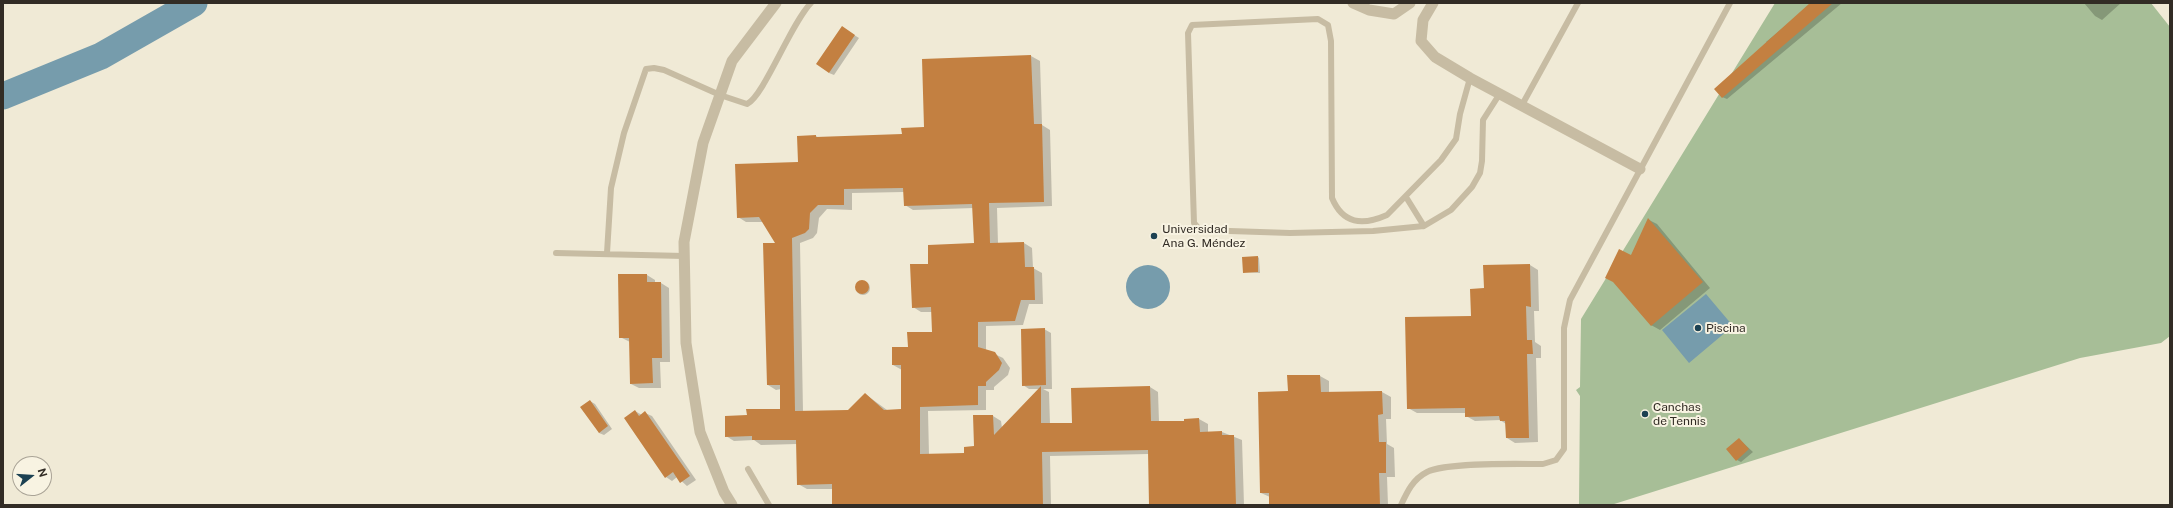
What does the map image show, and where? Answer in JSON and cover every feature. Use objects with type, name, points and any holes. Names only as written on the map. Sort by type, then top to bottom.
[{"type":"street","points":[[732,505],[700,432],[686,343],[684,242],[703,143],[732,62],[776,3]]},
{"type":"street","points":[[1353,3],[1369,10],[1394,14],[1410,3]]},
{"type":"street","points":[[1433,3],[1423,20],[1422,42],[1434,57],[1499,95],[1522,105],[1640,169]]},
{"type":"lane","points":[[607,253],[611,188],[624,133],[646,69],[654,68],[664,70],[720,95],[747,104],[752,102],[756,96],[791,32],[812,3]]},
{"type":"lane","points":[[1522,105],[1578,3]]},
{"type":"lane","points":[[1401,505],[1409,487],[1427,472],[1452,466],[1543,464],[1556,460],[1564,449],[1564,328],[1570,300],[1730,3]]},
{"type":"lane","points":[[1470,78],[1456,139],[1441,160],[1387,215],[1378,219],[1354,221],[1346,218],[1337,210],[1332,198],[1331,41],[1328,25],[1324,21],[1318,19],[1196,24],[1190,28],[1194,223],[1200,230],[1290,233],[1373,231],[1424,226],[1451,210],[1472,187],[1480,173],[1482,161],[1483,120],[1499,95]]},
{"type":"lane","points":[[1406,197],[1424,226]]},
{"type":"lane","points":[[556,253],[684,256]]},
{"type":"lane","points":[[748,469],[769,505]]},
{"type":"green space","points":[[1775,3],[2151,3],[2170,27],[2170,336],[2161,343],[2080,358],[1611,505],[1579,505],[1580,396],[1576,390],[1580,387],[1581,319]]},
{"type":"water","points":[[1148,265],[1160,269],[1166,275],[1170,287],[1166,299],[1160,305],[1148,309],[1136,305],[1130,299],[1126,287],[1130,275],[1136,269]]},
{"type":"water","name":"Piscina","points":[[1706,294],[1733,326],[1689,363],[1662,330]]},
{"type":"building","points":[[1810,3],[1833,3],[1722,98],[1714,89]]},
{"type":"building","points":[[842,26],[855,35],[829,73],[816,64]]},
{"type":"building","points":[[1031,55],[1034,124],[1042,124],[1044,202],[989,203],[990,243],[1024,242],[1025,267],[1034,267],[1035,300],[1021,300],[1015,321],[978,322],[978,347],[995,352],[1002,363],[999,370],[986,382],[986,386],[978,386],[978,405],[920,407],[920,454],[964,453],[964,447],[974,446],[973,415],[993,415],[994,435],[1041,386],[1041,423],[1072,423],[1071,388],[1150,386],[1151,421],[1184,421],[1184,419],[1199,418],[1200,432],[1222,431],[1222,435],[1234,435],[1236,505],[1149,505],[1148,450],[1042,452],[1043,505],[832,505],[832,484],[797,485],[796,440],[752,440],[752,436],[725,437],[725,416],[747,415],[746,409],[780,409],[780,385],[767,385],[763,243],[775,243],[759,217],[737,218],[735,164],[798,162],[797,136],[816,135],[816,137],[902,134],[901,128],[924,127],[922,59]],"holes":[[[903,188],[904,206],[972,204],[974,243],[928,245],[928,264],[910,264],[912,308],[931,307],[932,332],[907,332],[908,347],[892,347],[892,365],[901,365],[901,409],[884,410],[865,393],[848,410],[795,411],[792,238],[805,233],[809,229],[810,213],[818,205],[844,205],[844,189]]]},
{"type":"building","points":[[1648,218],[1703,282],[1651,326],[1613,282],[1605,278],[1619,249],[1631,255]]},
{"type":"building","points":[[1258,256],[1258,272],[1243,273],[1242,257]]},
{"type":"building","points":[[1530,264],[1531,307],[1526,306],[1527,340],[1532,340],[1533,354],[1527,354],[1529,438],[1506,438],[1505,421],[1500,421],[1499,416],[1465,417],[1465,408],[1407,409],[1405,317],[1471,316],[1470,289],[1484,288],[1483,265]]},
{"type":"building","points":[[618,274],[647,274],[647,282],[661,282],[662,358],[652,358],[653,383],[630,384],[629,338],[619,338]]},
{"type":"building","points":[[859,280],[865,280],[869,284],[869,290],[865,294],[859,294],[855,290],[855,284]]},
{"type":"building","points":[[1045,328],[1046,385],[1022,386],[1021,329]]},
{"type":"building","points":[[1287,375],[1320,375],[1321,392],[1382,391],[1383,414],[1378,415],[1379,442],[1386,442],[1386,473],[1379,473],[1380,505],[1269,505],[1269,493],[1260,493],[1258,392],[1288,391]]},
{"type":"building","points":[[590,400],[608,426],[599,433],[580,407]]},
{"type":"building","points":[[635,410],[639,416],[645,411],[690,476],[680,483],[673,472],[665,478],[624,418]]},
{"type":"building","points":[[1739,438],[1749,449],[1736,461],[1726,449]]},
{"type":"waterway","points":[[3,96],[101,56],[194,3]]},
{"type":"place","name":"Universidad Ana G. Méndez","points":[[1154,236]]},
{"type":"place","name":"Piscina","points":[[1698,328]]},
{"type":"place","name":"Canchas de Tennis","points":[[1645,414]]}]
